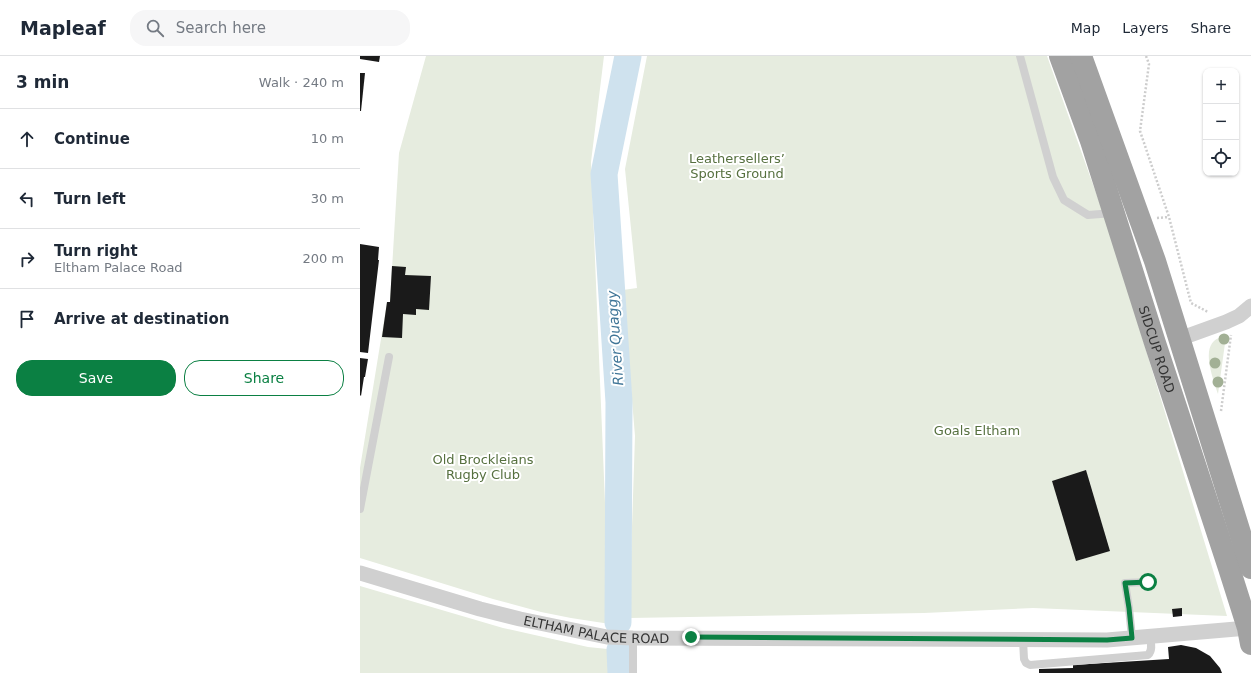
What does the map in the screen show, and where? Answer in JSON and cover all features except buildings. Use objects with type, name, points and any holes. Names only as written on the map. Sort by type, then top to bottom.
[{"type":"highway","name":"SIDCUP ROAD","points":[[1060,56],[1091,141],[1155,343],[1227,561],[1249,636]]},
{"type":"highway","name":"SIDCUP ROAD","points":[[1081,56],[1155,261],[1251,568]]},
{"type":"street","points":[[1179,339],[1229,325],[1251,306]]},
{"type":"street","name":"ELTHAM PALACE ROAD","points":[[360,573],[500,614],[607,637],[1107,640],[1150,636],[1249,636]]},
{"type":"lane","points":[[1020,56],[1053,177],[1064,200],[1088,215],[1114,213]]},
{"type":"lane","points":[[360,509],[389,357]]},
{"type":"lane","points":[[1132,638],[1125,583],[1148,582]]},
{"type":"lane","points":[[1026,663],[1030,665],[1148,655],[1152,648],[1150,636]]},
{"type":"lane","points":[[633,638],[633,673]]},
{"type":"lane","points":[[1022,640],[1024,659],[1026,663],[1026,673]]},
{"type":"path","points":[[1146,56],[1149,64],[1140,131],[1169,217],[1191,303],[1229,325],[1221,418]]},
{"type":"path","points":[[1157,218],[1169,217]]},
{"type":"green space","name":"Old Brockleians Rugby Club","points":[[426,56],[604,56],[591,162],[610,624],[541,612],[493,599],[360,558],[360,468],[387,302],[390,302],[399,153]]},
{"type":"green space","name":"Goals Eltham","points":[[647,56],[1047,56],[1110,232],[1227,616],[1033,608],[924,613],[629,618],[635,436],[623,290],[637,288],[625,169]]},
{"type":"green space","points":[[1226,336],[1218,394],[1210,367],[1209,352],[1214,341],[1218,338]]},
{"type":"green space","points":[[360,586],[503,628],[588,647],[617,650],[618,673],[360,673]]},
{"type":"waterway","name":"River Quaggy","points":[[618,622],[619,402],[604,174],[628,56]]},
{"type":"waterway","name":"River Quaggy","points":[[620,650],[621,673]]},
{"type":"route","points":[[691,637],[1107,640],[1132,638],[1132,628],[1125,583],[1148,582]]},
{"type":"park label","name":"Leathersellers’ Sports Ground","points":[[737,166]]}]
